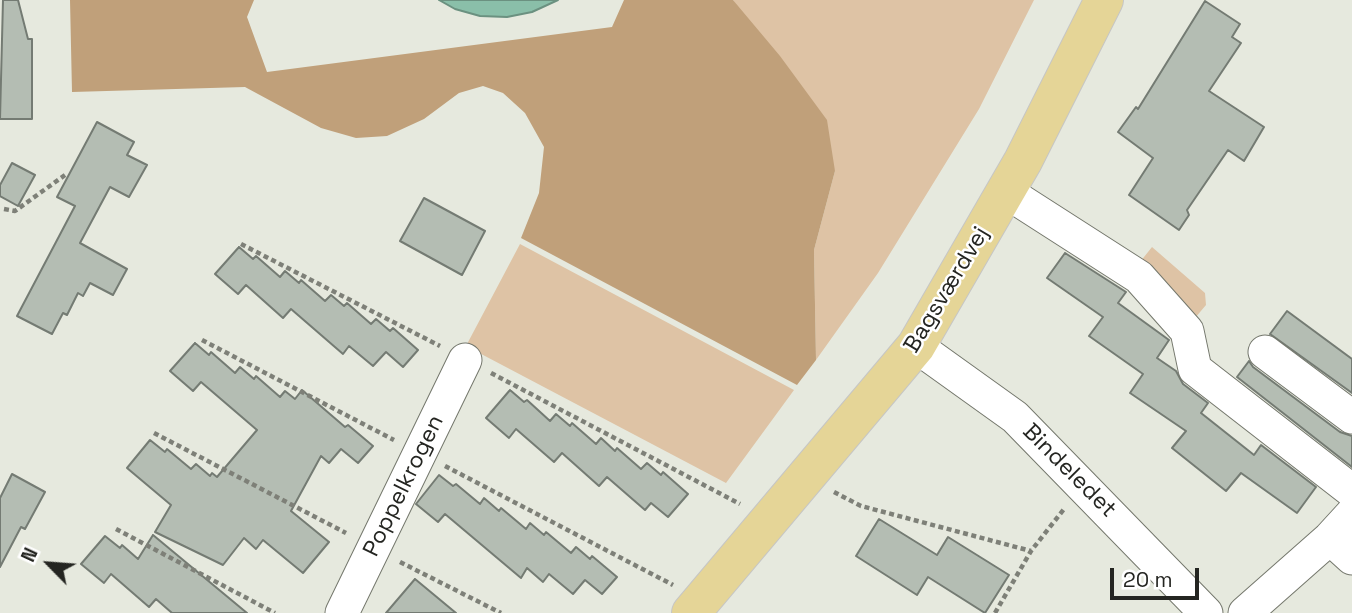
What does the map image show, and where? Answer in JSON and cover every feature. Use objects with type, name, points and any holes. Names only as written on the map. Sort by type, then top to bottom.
[{"type":"main road","name":"Bagsværdvej","points":[[691,613],[916,346],[1005,191],[1104,0]]},
{"type":"street","points":[[1005,191],[1139,277],[1187,331],[1195,369],[1352,491]]},
{"type":"street","name":"Bindeledet","points":[[916,346],[1015,417],[1206,613]]},
{"type":"street","points":[[1265,352],[1352,417]]},
{"type":"street","name":"Poppelkrogen","points":[[342,613],[465,360]]},
{"type":"street","points":[[1245,613],[1345,537]]},
{"type":"path","points":[[4,209],[15,211],[65,175]]},
{"type":"path","points":[[241,244],[715,490]]},
{"type":"path","points":[[202,340],[648,572]]},
{"type":"path","points":[[154,433],[502,613]]},
{"type":"path","points":[[805,478],[861,506],[1031,551]]},
{"type":"path","points":[[995,613],[1031,551],[1083,485]]},
{"type":"path","points":[[116,529],[275,613]]},
{"type":"shaded area","points":[[70,0],[254,0],[247,17],[267,72],[612,27],[624,0],[733,0],[780,56],[827,120],[835,171],[814,250],[816,360],[797,385],[521,238],[539,193],[544,147],[525,113],[503,93],[483,86],[459,93],[424,119],[387,136],[356,138],[321,128],[245,87],[72,92]]},
{"type":"shaded area","points":[[439,0],[558,0],[532,12],[507,17],[480,16],[455,9]]},
{"type":"shaded area","points":[[733,0],[1034,0],[979,109],[878,273],[816,360],[814,250],[835,171]]},
{"type":"shaded area","points":[[520,244],[794,390],[726,483],[466,346]]},
{"type":"shaded area","points":[[1152,247],[1205,293],[1206,305],[1195,318],[1136,267]]},
{"type":"building","points":[[3,0],[18,0],[28,39],[32,39],[32,119],[0,119]]},
{"type":"building","points":[[1205,1],[1240,24],[1232,37],[1241,43],[1209,91],[1264,127],[1244,161],[1228,150],[1187,210],[1189,215],[1179,230],[1129,195],[1153,158],[1118,132],[1136,107],[1138,109]]},
{"type":"building","points":[[97,122],[134,142],[127,155],[147,165],[129,197],[110,187],[80,243],[127,269],[113,295],[90,283],[83,296],[78,293],[67,315],[63,313],[52,334],[17,316],[75,206],[57,197]]},
{"type":"building","points":[[12,163],[35,175],[18,206],[0,196],[0,185]]},
{"type":"building","points":[[424,198],[485,231],[462,275],[400,241]]},
{"type":"building","points":[[239,247],[253,259],[256,256],[280,277],[285,271],[299,283],[301,280],[325,301],[331,295],[344,306],[347,303],[371,324],[376,319],[390,331],[393,328],[418,350],[403,367],[386,352],[373,366],[349,346],[343,354],[291,309],[283,318],[246,285],[238,294],[215,274]]},
{"type":"building","points":[[1065,253],[1126,292],[1118,303],[1169,340],[1157,358],[1176,371],[1183,384],[1208,403],[1201,413],[1254,455],[1261,445],[1316,487],[1297,513],[1241,473],[1226,491],[1172,448],[1186,431],[1130,393],[1143,374],[1089,336],[1103,317],[1047,278]]},
{"type":"building","points":[[1287,311],[1352,359],[1352,393],[1270,334]]},
{"type":"building","points":[[195,343],[209,355],[211,352],[235,373],[240,367],[254,379],[256,376],[280,397],[285,391],[295,399],[302,390],[345,427],[348,425],[373,446],[358,463],[341,449],[329,463],[321,456],[291,511],[329,542],[303,573],[263,540],[256,549],[244,538],[223,565],[155,532],[171,505],[127,468],[150,440],[165,452],[167,449],[191,469],[196,464],[210,476],[212,473],[217,477],[257,430],[201,382],[193,391],[170,371]]},
{"type":"building","points":[[1249,361],[1253,367],[1340,432],[1352,436],[1352,467],[1237,377]]},
{"type":"building","points":[[510,390],[524,402],[527,400],[550,421],[556,414],[570,426],[572,423],[596,444],[601,438],[615,451],[617,448],[641,469],[647,463],[661,475],[663,472],[688,494],[668,517],[651,503],[645,510],[607,477],[599,486],[562,453],[554,462],[516,429],[509,438],[486,418]]},
{"type":"building","points":[[12,474],[45,492],[25,529],[21,527],[0,567],[0,498]]},
{"type":"building","points":[[439,475],[453,486],[456,484],[480,504],[484,498],[499,511],[501,508],[526,529],[530,523],[544,535],[546,532],[571,553],[576,547],[590,559],[592,556],[617,577],[602,594],[585,580],[573,594],[549,574],[543,582],[527,568],[521,578],[445,514],[438,522],[416,504]]},
{"type":"building","points":[[879,519],[937,555],[948,537],[1009,575],[985,613],[928,577],[917,595],[856,556]]},
{"type":"building","points":[[153,535],[247,613],[172,613],[156,599],[149,607],[111,574],[104,583],[81,564],[105,536],[120,548],[122,545],[138,559]]},
{"type":"building","points":[[415,579],[456,613],[386,613]]}]
